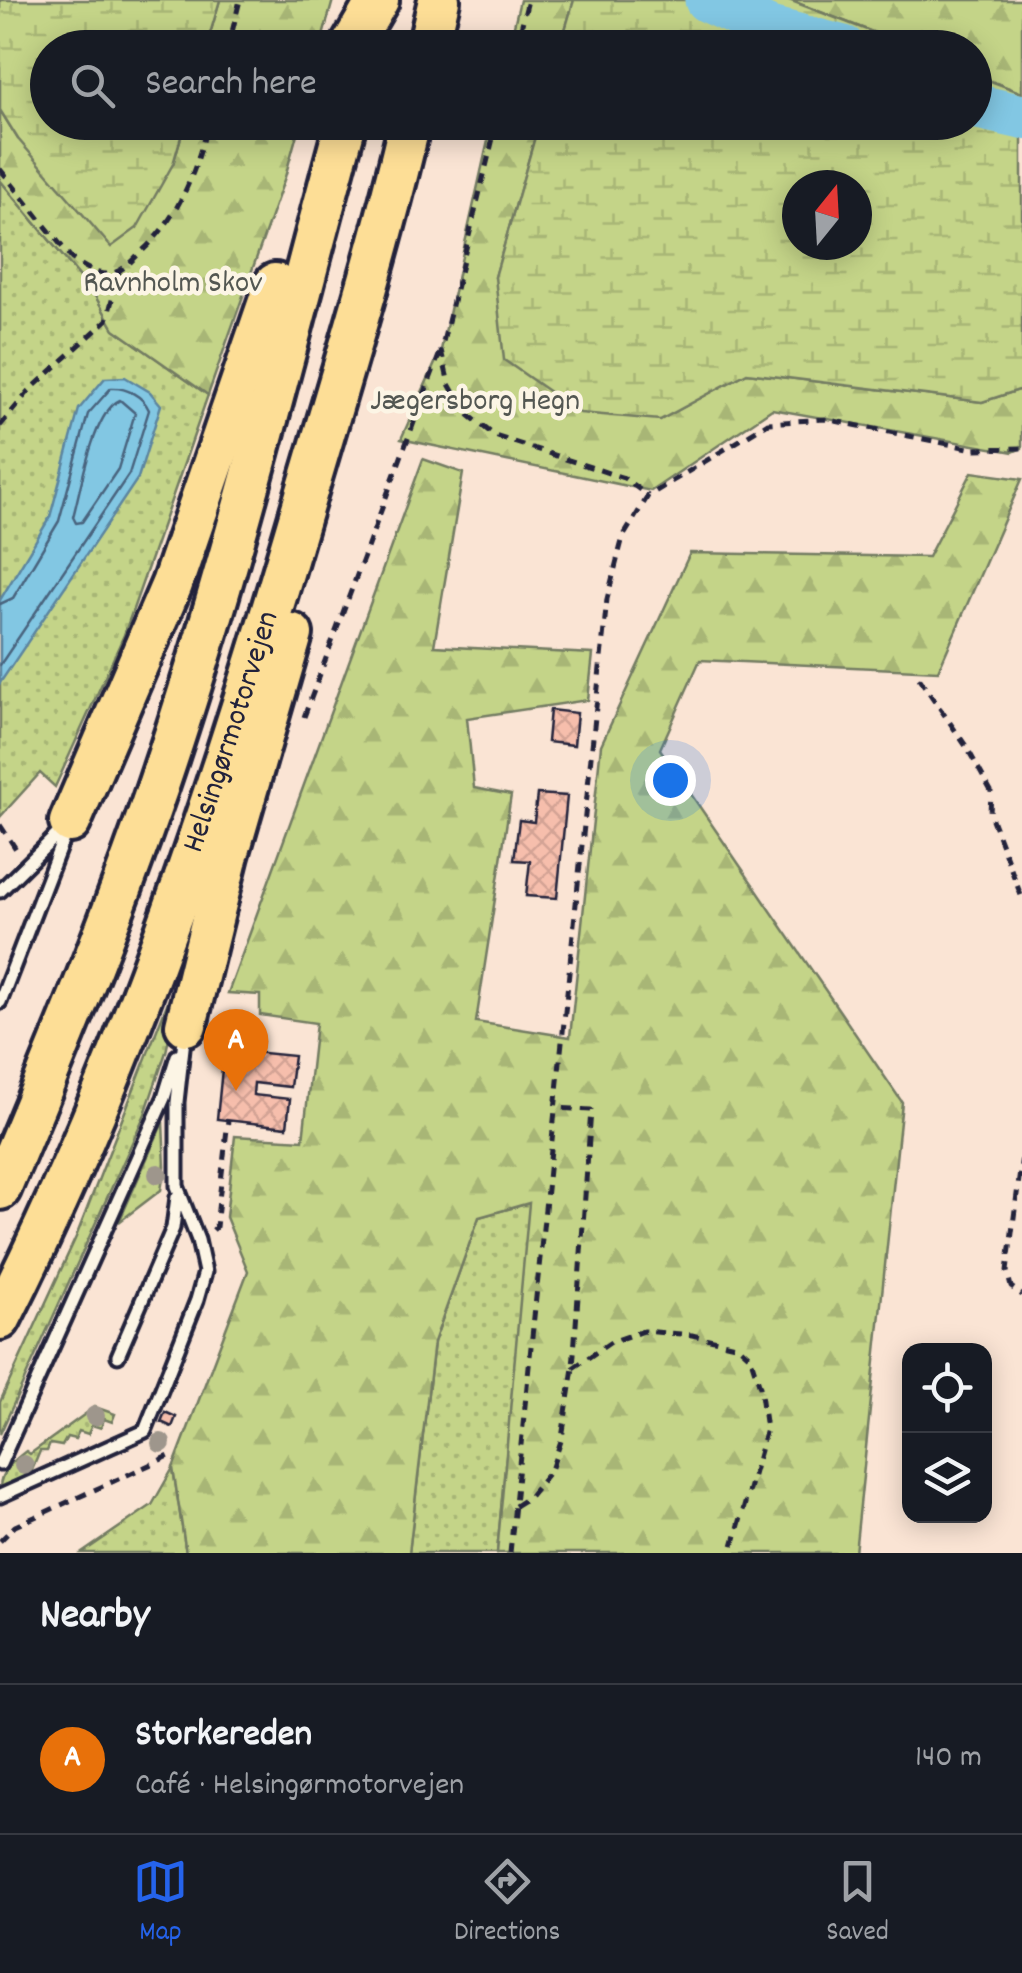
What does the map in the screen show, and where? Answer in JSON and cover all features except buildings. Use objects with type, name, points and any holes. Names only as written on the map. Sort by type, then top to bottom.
[{"type":"highway","points":[[361,30],[379,0]]},
{"type":"highway","points":[[371,30],[379,0]]},
{"type":"highway","points":[[432,30],[439,0]]},
{"type":"highway","points":[[70,822],[178,566],[257,345],[320,140]]},
{"type":"highway","name":"Helsingørmotorvejen","points":[[0,1189],[76,1008],[158,786],[224,576],[341,140]]},
{"type":"highway","name":"Helsingørmotorvejen","points":[[0,1319],[37,1246],[128,1027],[210,805],[279,588],[406,140]]},
{"type":"highway","points":[[186,1026],[228,855],[343,459],[391,202]]},
{"type":"lane","points":[[0,890],[70,822]]},
{"type":"lane","points":[[0,1002],[70,822]]},
{"type":"lane","points":[[118,1356],[173,1228],[177,1102],[186,1026]]},
{"type":"lane","points":[[0,1464],[164,1098],[186,1026]]},
{"type":"lane","points":[[0,1496],[145,1431],[198,1300],[205,1272],[198,1240],[177,1186]]},
{"type":"path","points":[[232,30],[240,0]]},
{"type":"path","points":[[520,30],[528,0]]},
{"type":"path","points":[[0,426],[30,390],[106,320],[119,272],[156,238],[179,205],[198,165],[204,140]]},
{"type":"path","points":[[303,720],[440,350],[493,140]]},
{"type":"path","points":[[0,169],[72,259],[87,270],[119,272]]},
{"type":"path","points":[[440,350],[449,384],[465,412],[495,436],[624,478],[648,496]]},
{"type":"path","points":[[510,1553],[608,599],[623,537],[648,496],[768,423],[825,418],[973,449],[1022,448]]},
{"type":"path","points":[[919,678],[991,790],[990,814],[1022,898]]},
{"type":"path","points":[[0,825],[26,864]]},
{"type":"path","points":[[515,1506],[530,1497],[551,1470],[562,1438],[573,1368],[591,1110],[556,1108]]},
{"type":"path","points":[[198,1240],[216,1227],[228,1120]]},
{"type":"path","points":[[1022,1156],[1007,1271],[1011,1288],[1022,1295]]},
{"type":"path","points":[[573,1368],[611,1342],[643,1331],[692,1335],[739,1346],[750,1356],[760,1388],[766,1430],[731,1553]]},
{"type":"path","points":[[0,1541],[15,1526],[169,1456],[145,1431]]},
{"type":"green space","points":[[0,0],[220,0],[211,30],[30,30],[30,140],[180,140],[173,164],[137,228],[111,247],[18,139],[0,110]]},
{"type":"green space","points":[[220,0],[333,0],[325,30],[211,30]]},
{"type":"green space","points":[[520,0],[574,0],[565,30],[513,30]]},
{"type":"green space","points":[[574,0],[789,0],[867,30],[565,30]]},
{"type":"green space","points":[[790,0],[1022,0],[1022,93],[992,82],[992,30],[867,30]]},
{"type":"green space","points":[[992,82],[1022,93],[1022,389],[982,402],[747,373],[660,420],[580,413],[504,360],[495,277],[534,140],[992,140]]},
{"type":"green space","name":"Ravnholm Skov","points":[[0,110],[18,139],[173,164],[180,140],[295,140],[208,395],[114,329],[94,294],[0,180]]},
{"type":"green space","name":"Jægersborg Hegn","points":[[488,140],[534,140],[495,277],[660,420],[747,373],[982,402],[1022,389],[1022,448],[1013,452],[772,409],[651,491],[401,439],[441,350]]},
{"type":"green space","points":[[0,180],[94,294],[114,329],[208,395],[124,635],[55,787],[40,773],[0,817]]},
{"type":"green space","points":[[423,459],[463,473],[434,646],[593,654],[588,700],[467,718],[474,788],[511,795],[476,1022],[570,1037],[601,745],[690,553],[928,557],[972,472],[1022,479],[938,671],[700,660],[660,749],[902,1102],[855,1553],[497,1553],[529,1203],[479,1217],[434,1342],[409,1553],[186,1553],[173,1468],[248,1271],[226,1217],[235,1136],[303,1140],[316,1023],[260,1015],[260,995],[228,993]]},
{"type":"green space","points":[[174,986],[180,988],[166,1052],[145,1114],[0,1434],[0,1402],[76,1237]]},
{"type":"green space","points":[[163,1122],[165,1167],[161,1190],[119,1222]]},
{"type":"green space","points":[[530,1203],[497,1553],[409,1553],[434,1342],[479,1217]]},
{"type":"green space","points":[[95,1407],[115,1414],[112,1422],[104,1419],[101,1428],[92,1425],[88,1434],[79,1431],[75,1439],[67,1437],[62,1446],[50,1444],[47,1451],[40,1451],[30,1475],[0,1488],[5,1472],[17,1458],[26,1451],[30,1454]]},
{"type":"green space","points":[[173,1468],[186,1553],[82,1553],[152,1505]]},
{"type":"water","points":[[125,377],[150,392],[161,405],[138,478],[0,683],[0,600],[50,517],[79,409],[105,378]]},
{"type":"waterway","points":[[707,0],[775,30]]},
{"type":"waterway","points":[[992,110],[1022,117]]},
{"type":"place","name":"Storkereden","points":[[236,1091]]}]
